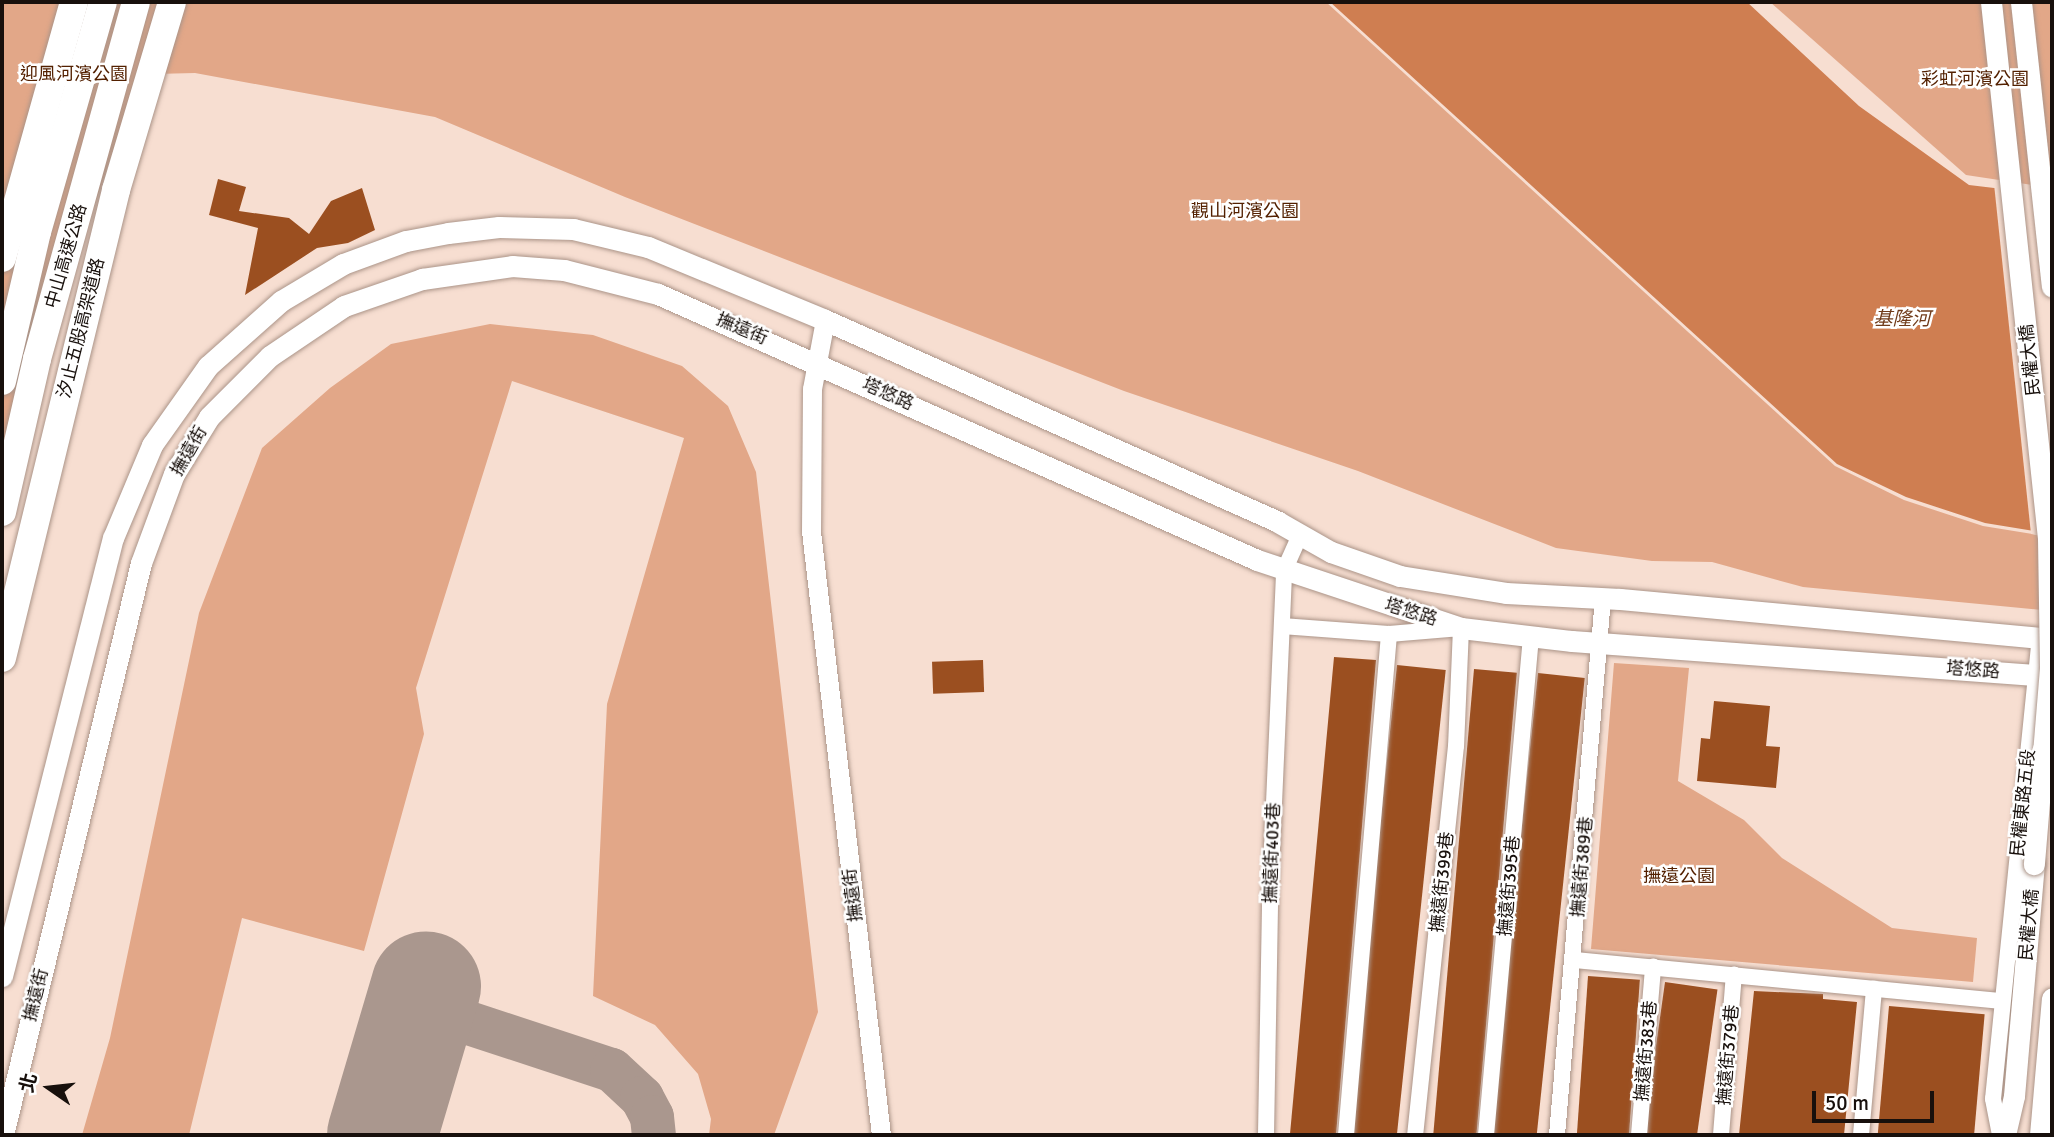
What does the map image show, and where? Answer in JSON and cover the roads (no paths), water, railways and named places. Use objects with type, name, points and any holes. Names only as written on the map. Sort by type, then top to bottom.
[{"type":"highway","points":[[36,128],[47,40],[57,2]]},
{"type":"highway","points":[[2,258],[36,128],[74,2]]},
{"type":"highway","name":"中山高速公路","points":[[2,381],[37,232],[103,2]]},
{"type":"highway","name":"中山高速公路","points":[[2,512],[37,359],[136,2]]},
{"type":"highway","name":"汐止五股高架道路","points":[[2,658],[110,215],[172,2]]},
{"type":"main road","name":"民權大橋","points":[[1991,2],[2041,463],[2050,600],[2045,739],[2014,1096],[2005,1135]]},
{"type":"main road","points":[[2021,2],[2052,286]]},
{"type":"main road","name":"撫遠街","points":[[2,976],[122,511],[152,445],[177,404],[243,331],[281,301],[343,264],[406,241],[499,227],[573,229],[648,247],[825,320]]},
{"type":"main road","name":"撫遠街","points":[[2,1135],[151,529],[188,447],[247,377],[295,337],[344,306],[422,279],[512,266],[614,279],[816,361]]},
{"type":"main road","name":"塔悠路","points":[[825,320],[1300,535],[1331,552],[1400,576],[1506,593],[1603,598],[2046,638]]},
{"type":"main road","name":"塔悠路","points":[[816,361],[1284,570],[1461,628],[1600,643],[2044,675]]},
{"type":"main road","points":[[2040,1135],[2052,999]]},
{"type":"street","name":"撫遠街","points":[[825,320],[812,389],[811,531],[881,1135]]},
{"type":"street","points":[[1284,570],[1300,535]]},
{"type":"street","name":"撫遠街403巷","points":[[1266,1135],[1270,895],[1284,570]]},
{"type":"street","name":"撫遠街389巷","points":[[1557,1135],[1575,960],[1603,598]]},
{"type":"street","points":[[1282,626],[1390,634],[1461,628]]},
{"type":"street","name":"撫遠街399巷","points":[[1415,1135],[1456,746],[1461,628]]},
{"type":"street","points":[[1346,1135],[1390,634]]},
{"type":"street","name":"撫遠街395巷","points":[[1486,1135],[1531,637]]},
{"type":"street","name":"民權東路五段","points":[[2000,1135],[1993,1099],[2002,1001],[2044,675],[2046,638]]},
{"type":"street","points":[[1575,960],[2002,1001]]},
{"type":"street","name":"撫遠街383巷","points":[[1639,1135],[1653,967]]},
{"type":"street","name":"撫遠街379巷","points":[[1721,1135],[1734,975]]},
{"type":"street","points":[[1861,1135],[1874,989]]},
{"type":"water","name":"基隆河","points":[[1330,2],[1747,2],[1859,106],[1969,185],[2052,195],[2052,534],[1985,523],[1906,497],[1837,464]]},
{"type":"park label","name":"迎風河濱公園","points":[[74,74]]},
{"type":"park label","name":"彩虹河濱公園","points":[[1975,79]]},
{"type":"park label","name":"觀山河濱公園","points":[[1245,211]]},
{"type":"park label","name":"撫遠公園","points":[[1679,876]]}]
